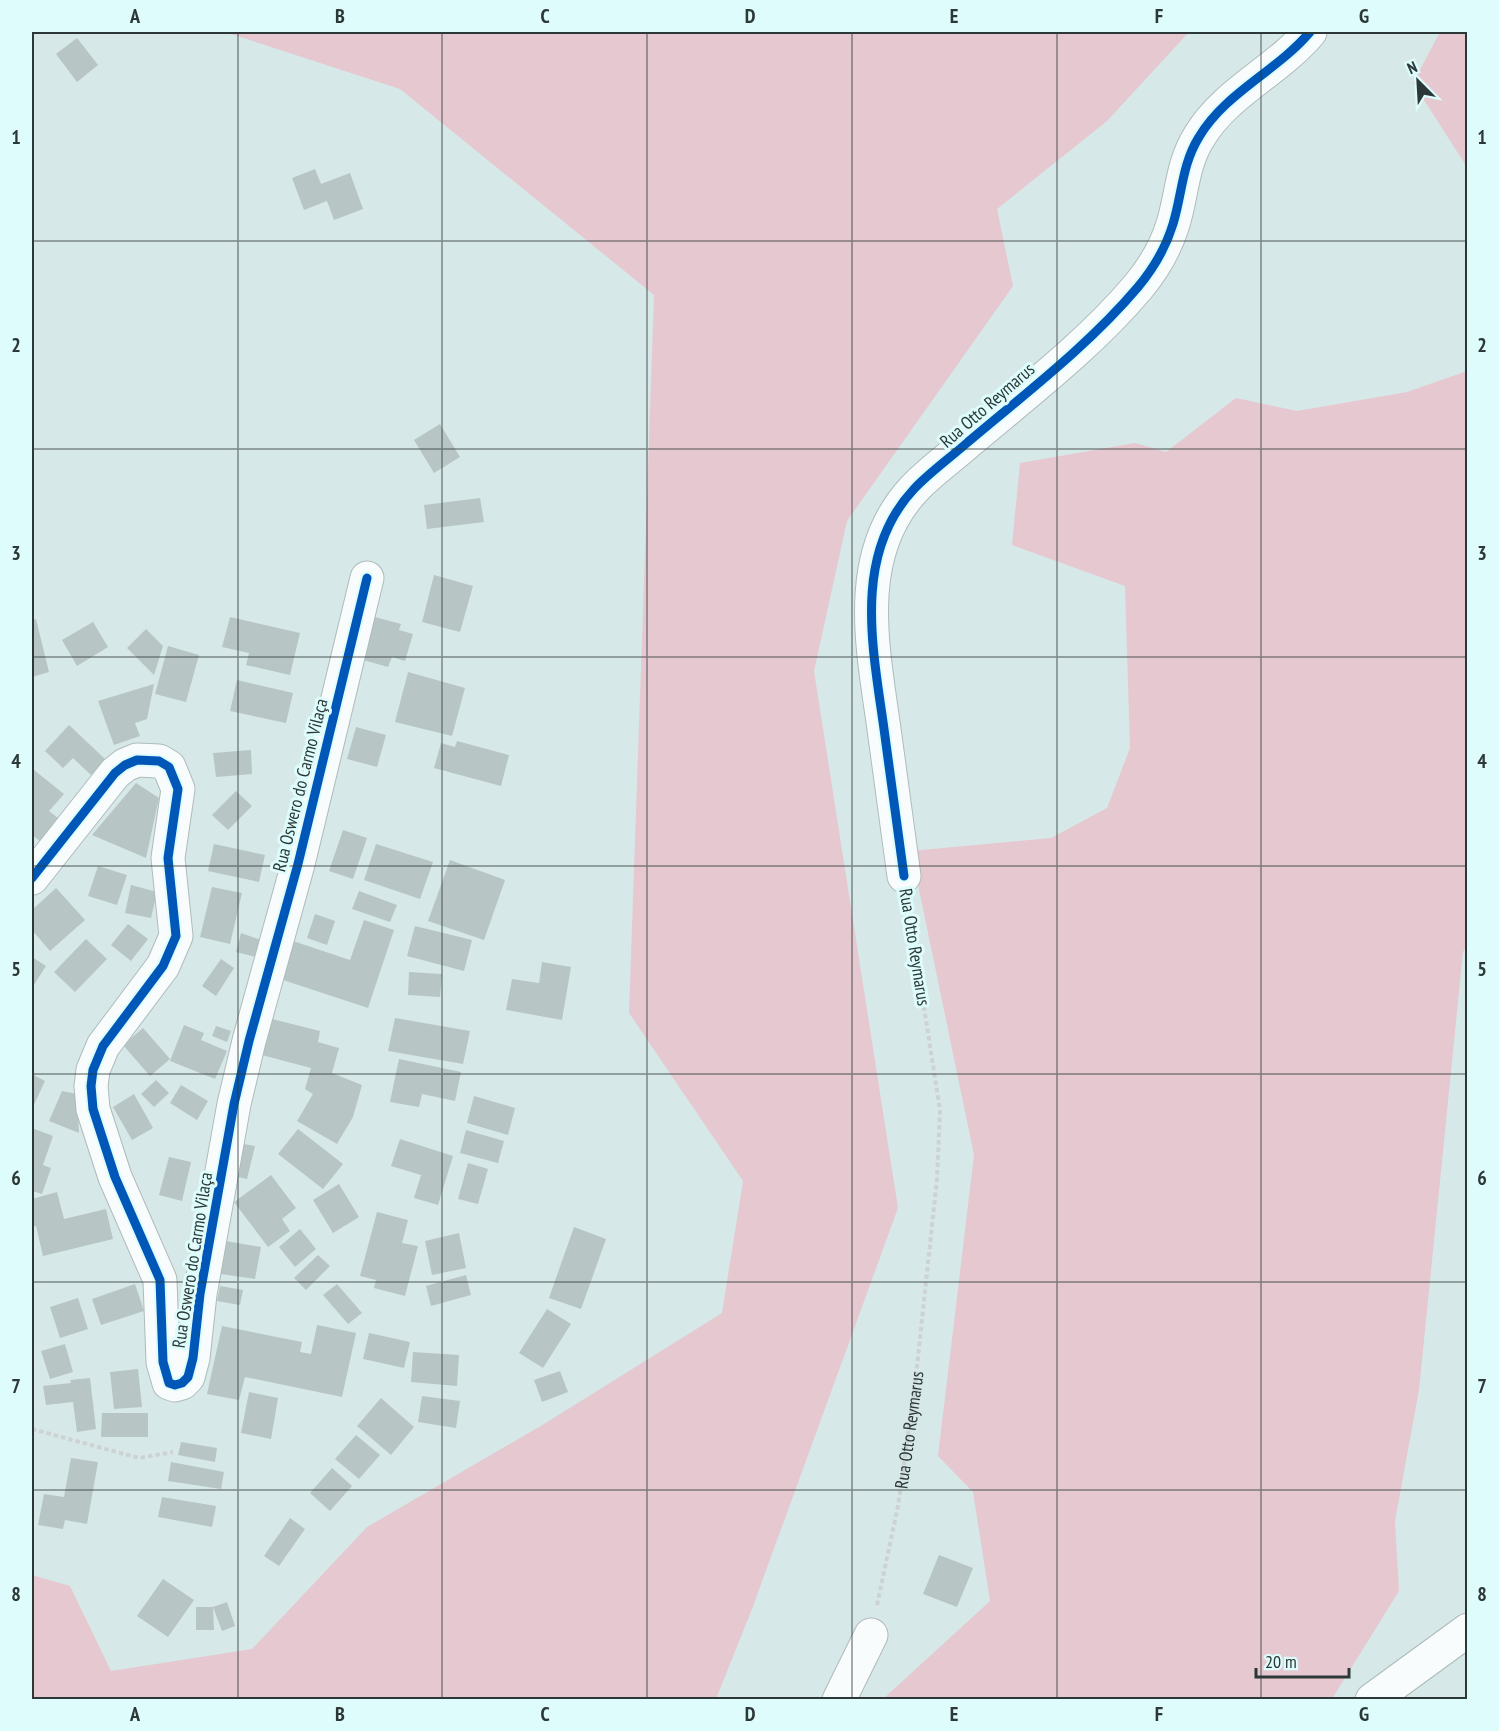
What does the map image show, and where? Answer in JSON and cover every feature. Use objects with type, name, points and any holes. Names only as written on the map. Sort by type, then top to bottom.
[{"type":"street","name":"Rua Otto Reymarus","points":[[904,876],[870,610],[880,548],[891,522],[913,489],[1072,354],[1106,322],[1139,285],[1158,258],[1172,225],[1185,169],[1196,140],[1206,124],[1228,103],[1273,68],[1310,32]]},
{"type":"street","name":"Rua Oswero do Carmo Vilaça","points":[[32,878],[115,773],[125,765],[137,760],[159,760],[169,767],[177,789],[168,858],[177,936],[163,966],[103,1046],[93,1070],[91,1086],[93,1108],[115,1177],[160,1280],[163,1362],[169,1383],[175,1385],[188,1377],[193,1358],[200,1294],[234,1104],[298,864],[367,578]]},
{"type":"street","points":[[1372,1700],[1467,1630]]},
{"type":"street","points":[[839,1700],[871,1635]]},
{"type":"path","points":[[32,1429],[139,1458],[173,1452]]},
{"type":"shaded area","points":[[225,32],[1189,32],[1107,121],[997,209],[1013,286],[847,521],[814,671],[898,1208],[752,1609],[716,1699],[32,1699],[32,1575],[70,1586],[111,1671],[252,1649],[367,1527],[544,1424],[722,1313],[743,1181],[629,1013],[654,295],[400,89]]},
{"type":"shaded area","points":[[1440,32],[1467,32],[1467,167],[1413,83]]},
{"type":"shaded area","points":[[1467,371],[1467,945],[1463,952],[1419,1390],[1395,1521],[1399,1591],[1332,1699],[882,1700],[990,1601],[973,1492],[938,1456],[974,1155],[911,851],[1051,838],[1107,808],[1130,748],[1125,586],[1012,545],[1020,463],[1135,443],[1166,452],[1236,398],[1297,411],[1407,392]]},
{"type":"building","points":[[77,38],[98,65],[77,82],[56,54]]},
{"type":"building","points":[[315,169],[321,184],[350,173],[363,209],[334,220],[327,201],[304,210],[292,178]]},
{"type":"building","points":[[440,424],[460,457],[434,473],[414,440]]},
{"type":"building","points":[[480,498],[484,522],[427,529],[424,505]]},
{"type":"building","points":[[434,575],[473,586],[460,632],[422,622]]},
{"type":"building","points":[[230,617],[300,633],[290,675],[246,665],[249,653],[222,647]]},
{"type":"building","points":[[375,617],[401,624],[399,630],[413,634],[405,661],[392,657],[388,667],[363,660]]},
{"type":"building","points":[[36,619],[49,672],[32,677],[32,620]]},
{"type":"building","points":[[93,622],[108,647],[77,666],[62,640]]},
{"type":"building","points":[[146,629],[163,646],[154,675],[127,648]]},
{"type":"building","points":[[168,646],[199,655],[186,702],[155,694]]},
{"type":"building","points":[[408,672],[465,688],[452,736],[395,722]]},
{"type":"building","points":[[237,680],[293,693],[286,723],[230,711]]},
{"type":"building","points":[[154,684],[147,719],[135,723],[140,736],[114,745],[98,701]]},
{"type":"building","points":[[69,725],[105,759],[91,775],[73,758],[63,768],[45,751]]},
{"type":"building","points":[[356,727],[386,735],[377,767],[347,759]]},
{"type":"building","points":[[457,741],[509,755],[501,786],[434,768],[441,743],[455,747]]},
{"type":"building","points":[[251,750],[252,774],[216,777],[213,753]]},
{"type":"building","points":[[34,770],[64,794],[49,811],[58,818],[40,841],[32,835],[32,773]]},
{"type":"building","points":[[136,783],[159,798],[146,858],[92,835]]},
{"type":"building","points":[[236,791],[252,806],[228,830],[212,815]]},
{"type":"building","points":[[343,830],[367,838],[353,879],[329,871]]},
{"type":"building","points":[[214,844],[265,855],[259,882],[208,871]]},
{"type":"building","points":[[376,844],[433,862],[420,899],[364,880]]},
{"type":"building","points":[[450,860],[505,880],[484,940],[428,921]]},
{"type":"building","points":[[98,866],[127,875],[117,905],[88,896]]},
{"type":"building","points":[[131,885],[157,892],[151,918],[125,913]]},
{"type":"building","points":[[212,887],[242,893],[230,944],[200,937]]},
{"type":"building","points":[[56,888],[85,920],[50,951],[32,930],[32,910]]},
{"type":"building","points":[[359,891],[397,905],[390,922],[352,909]]},
{"type":"building","points":[[315,914],[335,921],[327,945],[307,938]]},
{"type":"building","points":[[364,920],[394,930],[368,1008],[280,979],[293,941],[350,960]]},
{"type":"building","points":[[128,924],[148,939],[131,961],[111,945]]},
{"type":"building","points":[[415,926],[472,940],[464,971],[407,956]]},
{"type":"building","points":[[241,933],[261,940],[256,957],[236,952]]},
{"type":"building","points":[[86,939],[107,959],[75,992],[54,972]]},
{"type":"building","points":[[32,957],[46,966],[32,988]]},
{"type":"building","points":[[221,959],[234,968],[216,996],[202,986]]},
{"type":"building","points":[[542,962],[571,967],[562,1020],[506,1010],[512,979],[539,983]]},
{"type":"building","points":[[409,972],[442,974],[440,997],[408,995]]},
{"type":"building","points":[[268,1018],[320,1031],[318,1042],[339,1048],[332,1073],[362,1085],[353,1117],[337,1144],[297,1121],[313,1094],[305,1089],[311,1068],[258,1054]]},
{"type":"building","points":[[395,1018],[470,1031],[463,1064],[388,1051]]},
{"type":"building","points":[[184,1025],[204,1033],[201,1040],[227,1051],[215,1079],[170,1061]]},
{"type":"building","points":[[216,1026],[231,1031],[227,1042],[212,1036]]},
{"type":"building","points":[[143,1028],[170,1059],[150,1076],[123,1045]]},
{"type":"building","points":[[399,1059],[461,1072],[455,1101],[422,1094],[419,1107],[390,1102]]},
{"type":"building","points":[[32,1074],[45,1081],[32,1109]]},
{"type":"building","points":[[156,1080],[169,1093],[154,1107],[141,1094]]},
{"type":"building","points":[[181,1085],[208,1101],[197,1120],[170,1103]]},
{"type":"building","points":[[62,1091],[77,1094],[79,1133],[49,1121]]},
{"type":"building","points":[[134,1094],[153,1128],[132,1140],[113,1107]]},
{"type":"building","points":[[474,1096],[515,1108],[508,1135],[467,1123]]},
{"type":"building","points":[[32,1128],[53,1136],[43,1165],[51,1168],[42,1194],[32,1191]]},
{"type":"building","points":[[298,1129],[343,1164],[323,1189],[278,1154]]},
{"type":"building","points":[[466,1130],[504,1141],[498,1163],[460,1153]]},
{"type":"building","points":[[400,1139],[453,1156],[438,1205],[414,1198],[421,1175],[391,1166]]},
{"type":"building","points":[[238,1143],[255,1146],[247,1179],[230,1175]]},
{"type":"building","points":[[169,1157],[191,1162],[182,1201],[159,1195]]},
{"type":"building","points":[[468,1163],[488,1169],[478,1204],[458,1199]]},
{"type":"building","points":[[271,1175],[296,1208],[282,1219],[290,1231],[268,1247],[234,1202]]},
{"type":"building","points":[[339,1184],[359,1217],[333,1233],[313,1200]]},
{"type":"building","points":[[57,1192],[64,1219],[106,1209],[113,1239],[43,1256],[36,1226],[32,1227],[32,1199]]},
{"type":"building","points":[[377,1212],[408,1220],[402,1243],[418,1246],[405,1296],[374,1288],[376,1280],[360,1276]]},
{"type":"building","points":[[574,1227],[606,1239],[581,1309],[549,1298]]},
{"type":"building","points":[[300,1229],[316,1249],[295,1267],[279,1247]]},
{"type":"building","points":[[459,1233],[466,1268],[432,1275],[425,1241]]},
{"type":"building","points":[[220,1240],[261,1247],[255,1279],[214,1273]]},
{"type":"building","points":[[318,1255],[330,1266],[306,1290],[294,1278]]},
{"type":"building","points":[[466,1275],[471,1295],[431,1306],[426,1286]]},
{"type":"building","points":[[135,1284],[144,1311],[101,1325],[92,1299]]},
{"type":"building","points":[[337,1284],[362,1313],[348,1324],[323,1295]]},
{"type":"building","points":[[220,1286],[243,1290],[240,1305],[217,1301]]},
{"type":"building","points":[[78,1298],[88,1329],[60,1338],[50,1307]]},
{"type":"building","points":[[547,1309],[571,1324],[543,1368],[519,1353]]},
{"type":"building","points":[[317,1325],[356,1333],[342,1397],[245,1377],[239,1400],[207,1394],[222,1326],[302,1342],[300,1352],[311,1354]]},
{"type":"building","points":[[369,1333],[410,1342],[404,1368],[363,1359]]},
{"type":"building","points":[[65,1344],[73,1372],[50,1379],[41,1351]]},
{"type":"building","points":[[413,1352],[459,1355],[457,1386],[411,1382]]},
{"type":"building","points":[[138,1369],[142,1407],[114,1409],[110,1372]]},
{"type":"building","points":[[560,1371],[568,1392],[542,1402],[534,1380]]},
{"type":"building","points":[[90,1378],[96,1429],[77,1432],[73,1402],[46,1405],[43,1386]]},
{"type":"building","points":[[249,1392],[278,1398],[271,1439],[241,1433]]},
{"type":"building","points":[[422,1396],[460,1401],[456,1428],[418,1422]]},
{"type":"building","points":[[381,1398],[414,1427],[391,1455],[357,1426]]},
{"type":"building","points":[[102,1413],[148,1413],[148,1437],[101,1437]]},
{"type":"building","points":[[356,1435],[380,1455],[359,1479],[335,1459]]},
{"type":"building","points":[[181,1442],[217,1448],[215,1462],[178,1455]]},
{"type":"building","points":[[71,1458],[98,1462],[87,1524],[65,1520],[63,1529],[38,1525],[44,1494],[64,1497]]},
{"type":"building","points":[[171,1462],[224,1472],[221,1489],[168,1481]]},
{"type":"building","points":[[332,1468],[352,1486],[330,1511],[310,1493]]},
{"type":"building","points":[[162,1497],[216,1506],[212,1527],[158,1517]]},
{"type":"building","points":[[290,1518],[305,1529],[279,1566],[264,1556]]},
{"type":"building","points":[[939,1555],[973,1568],[957,1607],[923,1594]]},
{"type":"building","points":[[163,1579],[194,1600],[168,1637],[137,1616]]},
{"type":"building","points":[[227,1602],[235,1626],[222,1631],[213,1607]]},
{"type":"building","points":[[196,1607],[213,1607],[214,1630],[196,1630]]},
{"type":"cycle path","points":[[904,876],[872,635],[874,573],[882,543],[894,515],[920,483],[1078,349],[1138,287],[1154,265],[1167,241],[1189,158],[1199,137],[1223,108],[1297,46],[1310,32]]},
{"type":"cycle path","points":[[32,878],[115,773],[125,765],[137,760],[159,761],[169,767],[178,789],[168,858],[176,936],[163,966],[103,1046],[93,1070],[91,1086],[93,1109],[115,1177],[160,1280],[163,1362],[169,1383],[175,1385],[182,1383],[188,1377],[193,1358],[200,1294],[234,1104],[298,864],[367,578]]}]
